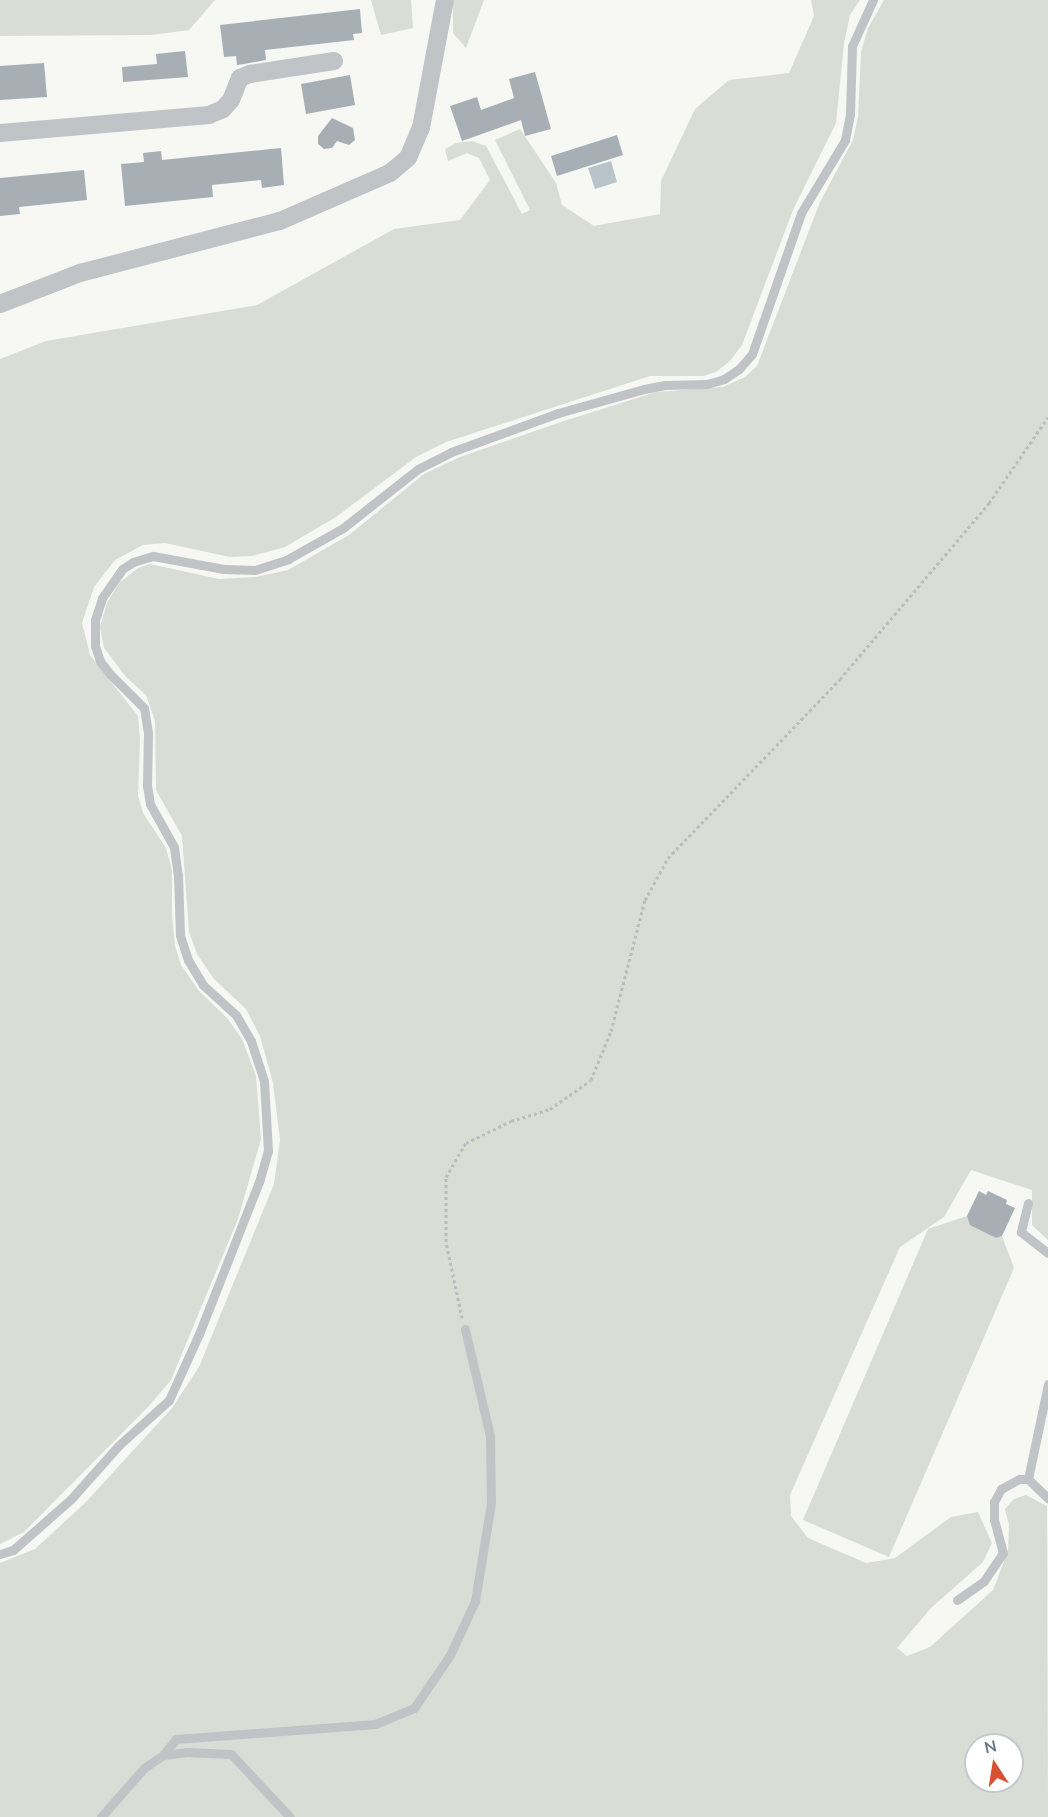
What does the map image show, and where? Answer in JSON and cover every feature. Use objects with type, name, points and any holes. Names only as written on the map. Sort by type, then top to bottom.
[{"type":"street","points":[[0,304],[80,273],[280,221],[390,173],[408,158],[421,128],[445,0]]},
{"type":"street","points":[[0,133],[209,114],[223,109],[231,100],[240,78],[250,74],[334,61]]},
{"type":"lane","points":[[0,1554],[13,1550],[71,1499],[118,1446],[169,1400],[243,1222],[268,1151],[264,1081],[251,1041],[236,1015],[203,986],[188,960],[180,935],[178,876],[174,847],[150,804],[147,786],[148,733],[144,708],[110,674],[100,661],[95,646],[95,620],[102,598],[122,569],[133,562],[153,556],[224,569],[255,570],[288,559],[344,528],[418,469],[451,452],[581,407],[665,385],[707,384],[724,379],[739,369],[752,354],[801,213],[845,140],[850,114],[852,46],[873,0]]},
{"type":"lane","points":[[1028,1203],[1021,1232],[1048,1253]]},
{"type":"lane","points":[[101,1817],[144,1768],[163,1755],[176,1739],[375,1724],[414,1708],[450,1655],[475,1601],[491,1503],[490,1436],[465,1329]]},
{"type":"lane","points":[[1028,1479],[1048,1384]]},
{"type":"lane","points":[[957,1600],[984,1581],[1003,1553],[994,1520],[994,1502],[1001,1489],[1019,1479],[1028,1479],[1048,1498]]},
{"type":"lane","points":[[163,1755],[231,1754],[290,1817]]},
{"type":"path","points":[[465,1329],[446,1231],[446,1177],[466,1143],[511,1120],[550,1109],[591,1080],[611,1031],[645,900],[668,858],[840,679],[989,503],[1048,417]]},
{"type":"shaded area","points":[[0,0],[215,0],[189,30],[151,35],[0,36]]},
{"type":"shaded area","points":[[371,0],[411,0],[413,28],[381,35]]},
{"type":"shaded area","points":[[453,0],[484,0],[466,48],[453,33]]},
{"type":"shaded area","points":[[811,0],[860,0],[850,15],[844,43],[836,123],[793,210],[742,345],[730,361],[716,372],[704,376],[650,376],[446,442],[416,457],[336,517],[285,547],[252,556],[230,557],[165,543],[143,545],[115,560],[94,587],[82,623],[90,655],[138,716],[140,739],[138,796],[143,813],[166,848],[172,871],[175,946],[181,965],[199,991],[228,1019],[242,1039],[256,1076],[261,1139],[238,1219],[171,1380],[148,1407],[24,1532],[0,1544],[0,359],[46,341],[257,305],[394,229],[460,220],[490,180],[479,158],[467,153],[448,161],[445,149],[456,143],[472,141],[486,146],[522,214],[530,210],[495,140],[520,129],[556,183],[562,205],[594,226],[660,214],[661,181],[695,109],[729,80],[789,73],[814,16]]},
{"type":"shaded area","points":[[884,0],[1048,0],[1048,1240],[1032,1225],[1032,1190],[971,1170],[944,1217],[900,1247],[790,1495],[791,1516],[808,1538],[866,1563],[895,1558],[951,1517],[978,1512],[992,1543],[983,1562],[931,1608],[897,1648],[907,1656],[930,1647],[993,1590],[1008,1551],[1009,1525],[1005,1509],[1014,1499],[1026,1495],[1047,1506],[1048,1817],[0,1817],[0,1563],[35,1549],[85,1503],[172,1408],[199,1367],[274,1184],[280,1140],[273,1083],[260,1036],[246,1009],[214,979],[197,954],[189,932],[182,836],[156,790],[155,721],[146,695],[126,677],[104,648],[100,627],[107,603],[119,583],[138,568],[150,564],[219,579],[256,577],[288,570],[349,535],[424,474],[460,457],[656,392],[723,387],[745,377],[757,366],[820,202],[853,140],[858,117],[861,52],[868,28]]},
{"type":"shaded area","points":[[611,161],[617,182],[595,189],[588,168]]},
{"type":"shaded area","points":[[967,1216],[996,1238],[1002,1236],[1014,1268],[889,1557],[803,1520],[928,1229]]},
{"type":"building","points":[[360,9],[362,33],[353,34],[354,40],[265,50],[266,60],[237,65],[236,56],[224,57],[220,25]]},
{"type":"building","points":[[185,51],[188,77],[123,82],[122,67],[157,64],[156,54]]},
{"type":"building","points":[[44,63],[47,97],[0,100],[0,66]]},
{"type":"building","points":[[535,72],[551,129],[525,136],[521,120],[462,141],[450,106],[477,97],[481,110],[514,98],[509,79]]},
{"type":"building","points":[[350,75],[355,105],[306,114],[301,84]]},
{"type":"building","points":[[332,118],[353,128],[355,140],[349,145],[337,141],[332,148],[324,149],[318,144],[318,136]]},
{"type":"building","points":[[617,135],[623,155],[557,176],[551,156]]},
{"type":"building","points":[[281,148],[284,185],[262,188],[261,180],[212,185],[213,197],[125,206],[121,164],[144,162],[143,153],[161,151],[162,160]]},
{"type":"building","points":[[84,170],[87,200],[19,207],[20,214],[0,216],[0,178]]},
{"type":"building","points":[[979,1191],[986,1195],[988,1191],[1007,1200],[1006,1204],[1015,1208],[1002,1236],[996,1238],[970,1225],[967,1216]]}]
